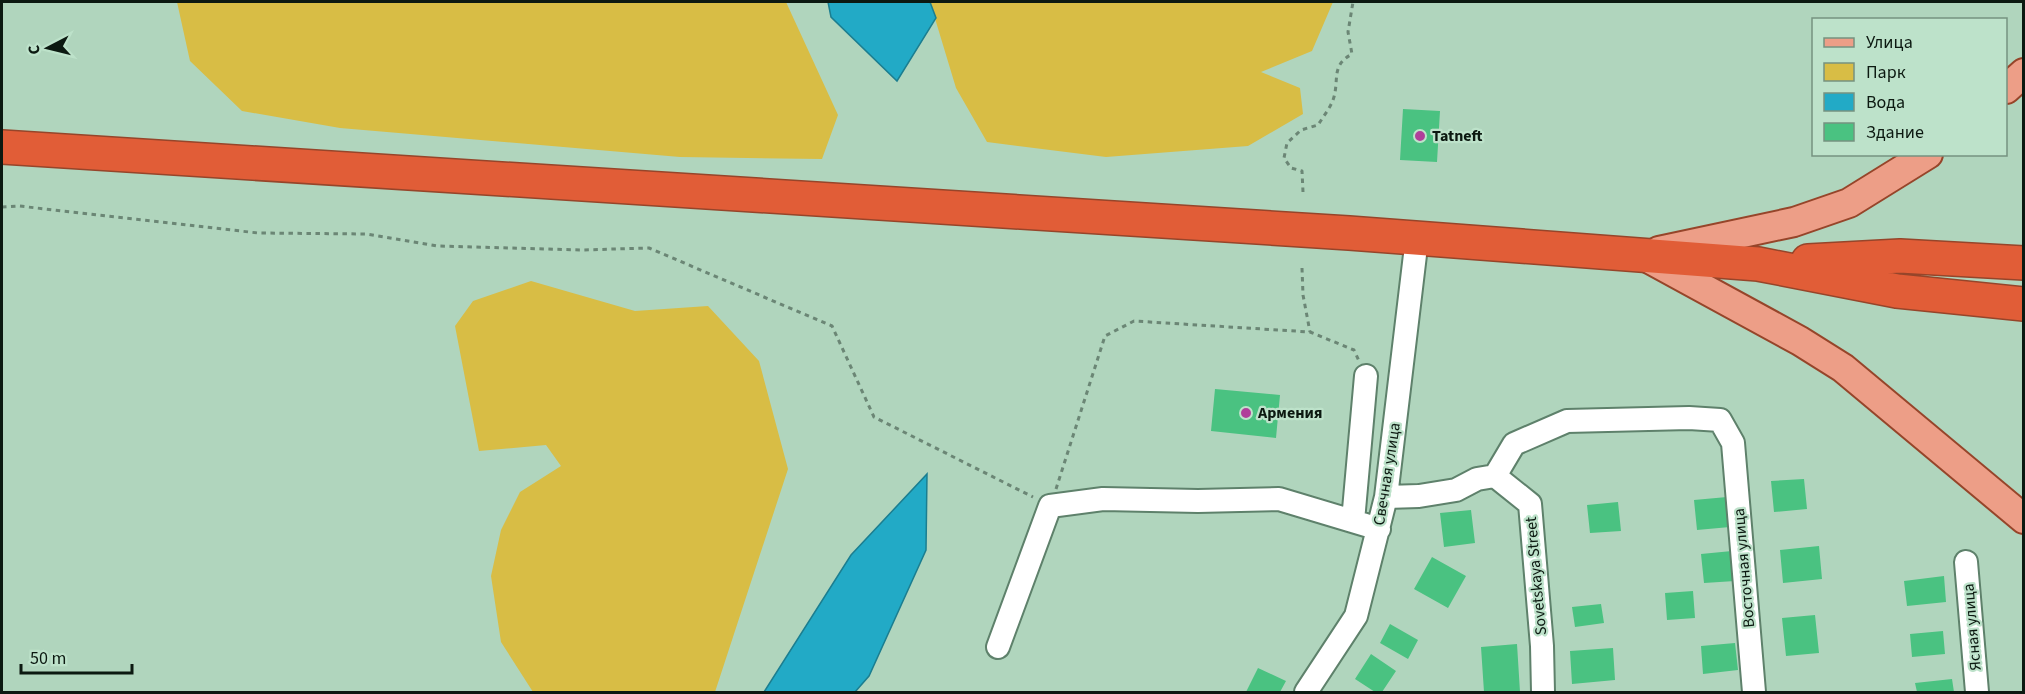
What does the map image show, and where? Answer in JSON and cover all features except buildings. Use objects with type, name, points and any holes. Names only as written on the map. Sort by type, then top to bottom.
[{"type":"highway","points":[[2,147],[1417,238],[1758,264],[1897,291],[2024,304]]},
{"type":"highway","points":[[1758,264],[1900,256],[2024,263]]},
{"type":"main road","points":[[2007,88],[2024,73]]},
{"type":"main road","points":[[1641,255],[1794,222],[1849,202],[1925,156]]},
{"type":"main road","points":[[1641,255],[1791,335],[1843,368],[1985,489],[2024,519]]},
{"type":"street","name":"Свечная улица","points":[[1306,693],[1356,616],[1379,529],[1386,497],[1417,238]]},
{"type":"street","points":[[1353,521],[1366,376]]},
{"type":"street","name":"Восточная улица","points":[[1495,476],[1514,444],[1567,421],[1689,418],[1720,420],[1733,443],[1754,693]]},
{"type":"street","points":[[1386,497],[1419,496],[1456,490],[1477,479],[1495,476]]},
{"type":"street","name":"Sovetskaya Street","points":[[1495,476],[1530,504],[1542,646],[1543,693]]},
{"type":"street","points":[[998,648],[1050,506],[1103,499],[1198,501],[1279,499],[1379,529]]},
{"type":"street","name":"Ясная улица","points":[[1966,562],[1977,693]]},
{"type":"path","points":[[1302,192],[1302,171],[1291,168],[1284,159],[1287,143],[1301,130],[1318,124],[1333,100],[1341,60],[1352,54],[1348,32],[1353,2]]},
{"type":"path","points":[[2,207],[20,206],[258,233],[368,234],[437,246],[582,250],[649,248],[832,327],[874,417],[1050,506],[1105,336],[1134,321],[1310,332],[1354,350],[1366,376]]},
{"type":"path","points":[[1302,268],[1303,295],[1310,332]]},
{"type":"green space","points":[[177,2],[786,2],[838,115],[822,159],[680,157],[340,128],[242,111],[190,61]]},
{"type":"green space","points":[[930,2],[1333,2],[1312,51],[1261,72],[1300,88],[1303,114],[1248,146],[1106,157],[987,142],[956,88]]},
{"type":"green space","points":[[531,281],[635,311],[708,306],[759,361],[788,469],[715,692],[533,692],[501,642],[491,576],[501,530],[520,492],[561,466],[546,445],[479,451],[455,326],[473,301]]},
{"type":"water","points":[[828,2],[930,2],[936,18],[897,81],[831,17]]},
{"type":"water","points":[[927,474],[926,550],[869,676],[855,692],[764,692],[851,555]]},
{"type":"place","name":"Tatneft","points":[[1420,136]]},
{"type":"place","name":"Армения","points":[[1246,413]]}]
